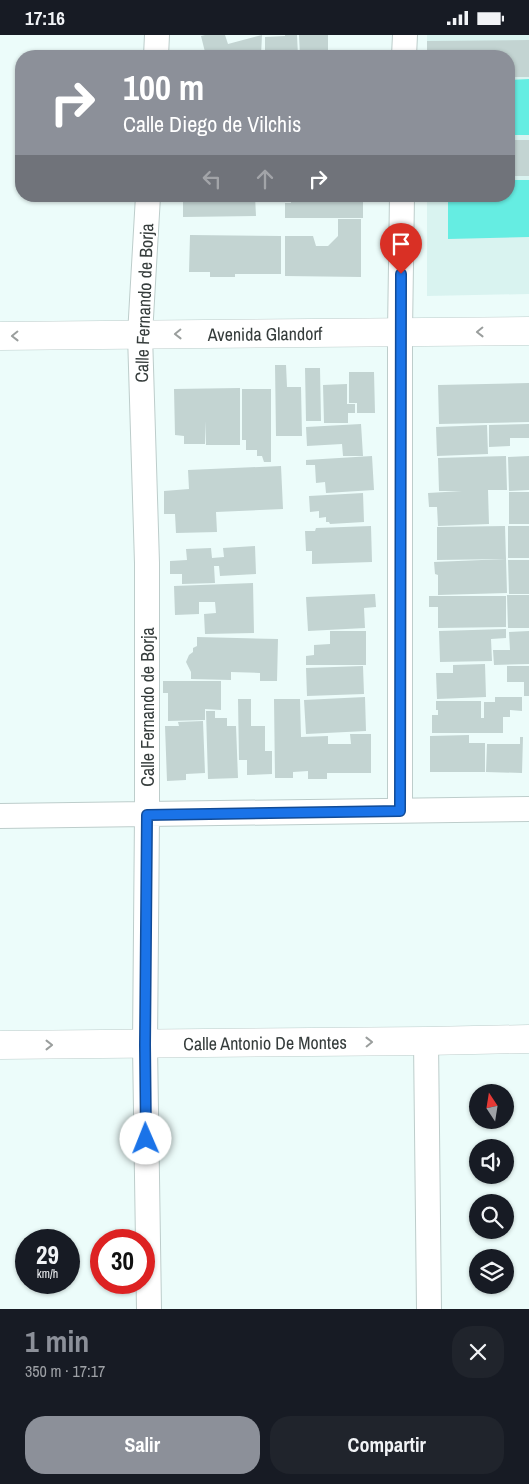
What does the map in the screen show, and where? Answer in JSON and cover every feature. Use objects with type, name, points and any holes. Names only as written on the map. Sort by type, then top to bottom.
[{"type":"main road","name":"Avenida Glandorf","points":[[0,336],[529,331]]},
{"type":"main road","name":"Calle Antonio De Montes","points":[[0,1045],[145,1045],[529,1039]]},
{"type":"street","points":[[156,50],[157,35]]},
{"type":"street","points":[[404,50],[405,35]]},
{"type":"street","name":"Calle Fernando de Borja","points":[[148,202],[140,335],[147,563],[145,1045],[149,1309]]},
{"type":"street","points":[[400,811],[400,332],[402,202]]},
{"type":"street","points":[[0,816],[529,809]]},
{"type":"street","points":[[426,1041],[429,1309]]},
{"type":"shaded area","points":[[427,35],[529,35],[529,294],[427,296],[427,202],[515,202],[515,50],[427,50]]},
{"type":"shaded area","points":[[529,79],[529,135],[515,135],[515,80]]},
{"type":"shaded area","points":[[515,180],[529,180],[529,237],[448,239],[448,202],[515,202]]},
{"type":"building","points":[[225,35],[228,44],[262,35],[261,50],[204,50],[201,36]]},
{"type":"building","points":[[297,35],[298,50],[265,50],[265,37]]},
{"type":"building","points":[[299,35],[328,35],[328,50],[300,50]]},
{"type":"building","points":[[529,40],[529,77],[515,77],[515,50],[427,50],[427,41]]},
{"type":"building","points":[[515,140],[529,140],[529,176],[515,176]]},
{"type":"building","points":[[183,202],[255,202],[256,216],[183,217]]},
{"type":"building","points":[[363,202],[363,218],[285,218],[285,203]]},
{"type":"building","points":[[338,219],[361,219],[361,277],[285,276],[285,236],[313,236],[316,246],[328,246],[338,236]]},
{"type":"building","points":[[190,235],[281,236],[281,274],[235,274],[235,277],[210,277],[210,272],[189,272]]},
{"type":"building","points":[[275,365],[286,365],[287,387],[301,387],[302,436],[276,436]]},
{"type":"building","points":[[305,368],[320,368],[321,421],[306,421]]},
{"type":"building","points":[[349,372],[374,372],[375,413],[357,413],[357,403],[349,403]]},
{"type":"building","points":[[529,383],[529,422],[439,424],[438,385]]},
{"type":"building","points":[[347,384],[347,404],[355,404],[355,413],[348,413],[348,423],[324,423],[323,385]]},
{"type":"building","points":[[240,388],[240,445],[206,445],[206,421],[205,444],[184,444],[184,436],[175,435],[174,389]]},
{"type":"building","points":[[242,389],[271,389],[271,462],[264,462],[262,456],[257,456],[257,450],[246,450],[246,440],[242,440]]},
{"type":"building","points":[[361,424],[363,456],[343,456],[342,444],[307,446],[306,427]]},
{"type":"building","points":[[529,424],[529,438],[510,438],[510,446],[489,447],[489,425]]},
{"type":"building","points":[[487,425],[488,454],[437,456],[436,427]]},
{"type":"building","points":[[372,456],[374,490],[326,493],[325,482],[316,483],[315,465],[306,465],[306,460]]},
{"type":"building","points":[[506,456],[507,490],[488,490],[489,524],[438,526],[437,507],[429,507],[428,493],[462,491],[439,491],[438,458]]},
{"type":"building","points":[[529,456],[529,490],[509,491],[508,457]]},
{"type":"building","points":[[281,466],[283,509],[216,512],[217,532],[176,533],[175,514],[164,514],[164,491],[189,489],[188,470]]},
{"type":"building","points":[[509,492],[529,492],[529,524],[509,524]]},
{"type":"building","points":[[363,493],[364,522],[330,524],[326,522],[326,517],[319,518],[319,511],[310,512],[309,496]]},
{"type":"building","points":[[371,526],[372,562],[312,564],[312,551],[306,551],[305,531],[315,531],[316,528]]},
{"type":"building","points":[[505,526],[506,559],[437,560],[437,527]]},
{"type":"building","points":[[508,526],[529,526],[529,558],[508,558]]},
{"type":"building","points":[[255,546],[256,574],[220,576],[219,566],[214,566],[215,583],[182,584],[182,574],[170,574],[170,561],[187,560],[186,549],[211,548],[212,558],[224,557],[223,548]]},
{"type":"building","points":[[506,559],[507,593],[438,595],[438,575],[435,574],[434,562]]},
{"type":"building","points":[[508,560],[529,560],[529,594],[509,594]]},
{"type":"building","points":[[253,583],[254,633],[205,634],[204,614],[216,613],[215,602],[199,602],[199,614],[175,615],[174,586]]},
{"type":"building","points":[[375,594],[376,607],[364,608],[365,628],[308,631],[306,597]]},
{"type":"building","points":[[507,595],[529,595],[529,628],[508,628]]},
{"type":"building","points":[[429,596],[506,596],[506,627],[438,628],[438,607],[429,607]]},
{"type":"building","points":[[506,629],[506,638],[491,639],[492,661],[440,662],[439,631]]},
{"type":"building","points":[[330,631],[366,631],[366,665],[306,665],[306,656],[314,655],[314,645],[330,644]]},
{"type":"building","points":[[529,631],[529,664],[494,665],[493,650],[510,650],[509,632]]},
{"type":"building","points":[[197,637],[278,639],[277,681],[260,681],[260,673],[231,672],[231,680],[191,679],[191,672],[186,662],[189,655],[193,652],[193,648],[197,646]]},
{"type":"building","points":[[485,664],[486,697],[437,699],[436,673],[453,673],[453,665]]},
{"type":"building","points":[[363,666],[364,694],[307,696],[306,668]]},
{"type":"building","points":[[507,666],[529,666],[529,696],[524,696],[524,682],[507,682]]},
{"type":"building","points":[[163,681],[221,681],[221,710],[205,709],[205,720],[168,721],[168,693],[163,693]]},
{"type":"building","points":[[365,697],[366,731],[306,734],[304,700]]},
{"type":"building","points":[[495,697],[522,697],[522,711],[510,710],[510,717],[503,717],[503,733],[432,733],[432,715],[438,715],[436,701],[481,701],[481,718],[484,718],[484,702],[495,702]]},
{"type":"building","points":[[238,699],[251,699],[251,726],[265,726],[265,751],[272,751],[272,774],[247,775],[247,760],[239,760]]},
{"type":"building","points":[[274,699],[300,699],[301,737],[328,736],[328,744],[351,744],[350,734],[371,734],[371,773],[327,773],[327,779],[308,779],[308,771],[293,772],[293,778],[275,778]]},
{"type":"building","points":[[206,711],[215,711],[215,718],[227,718],[227,726],[236,726],[238,778],[208,779]]},
{"type":"building","points":[[203,721],[205,773],[186,774],[186,780],[167,781],[165,726],[179,726],[178,722]]},
{"type":"building","points":[[469,735],[469,743],[485,743],[485,772],[430,772],[430,736]]},
{"type":"building","points":[[520,737],[523,737],[522,773],[486,772],[487,744],[520,744]]},
{"type":"route","points":[[146,1139],[147,815],[400,811],[401,274]]}]
